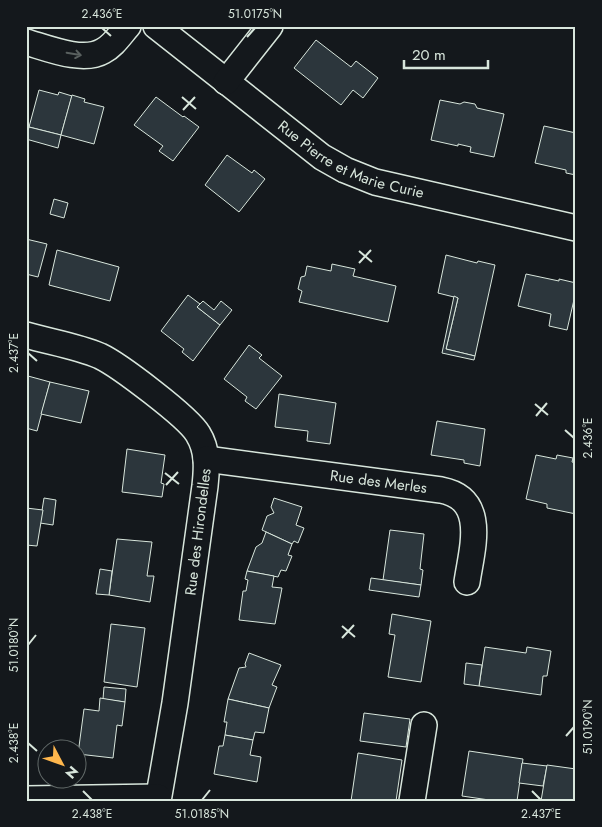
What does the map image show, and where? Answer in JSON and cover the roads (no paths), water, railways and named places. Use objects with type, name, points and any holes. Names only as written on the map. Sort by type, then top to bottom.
[{"type":"street","points":[[26,42],[72,54],[92,56],[108,48],[128,26]]},
{"type":"street","name":"Rue Pierre et Marie Curie","points":[[156,26],[311,149],[333,164],[355,175],[375,182],[576,228]]},
{"type":"street","points":[[226,82],[270,26]]},
{"type":"street","name":"Rue des Hirondelles","points":[[26,335],[100,357],[125,372],[193,427],[202,442],[206,459],[205,486],[175,703],[158,799]]},
{"type":"street","name":"Rue des Merles","points":[[206,459],[441,490],[456,494],[462,499],[474,519],[474,535],[467,582]]},
{"type":"street","points":[[412,801],[424,725]]},
{"type":"street","points":[[26,799],[158,799]]}]
